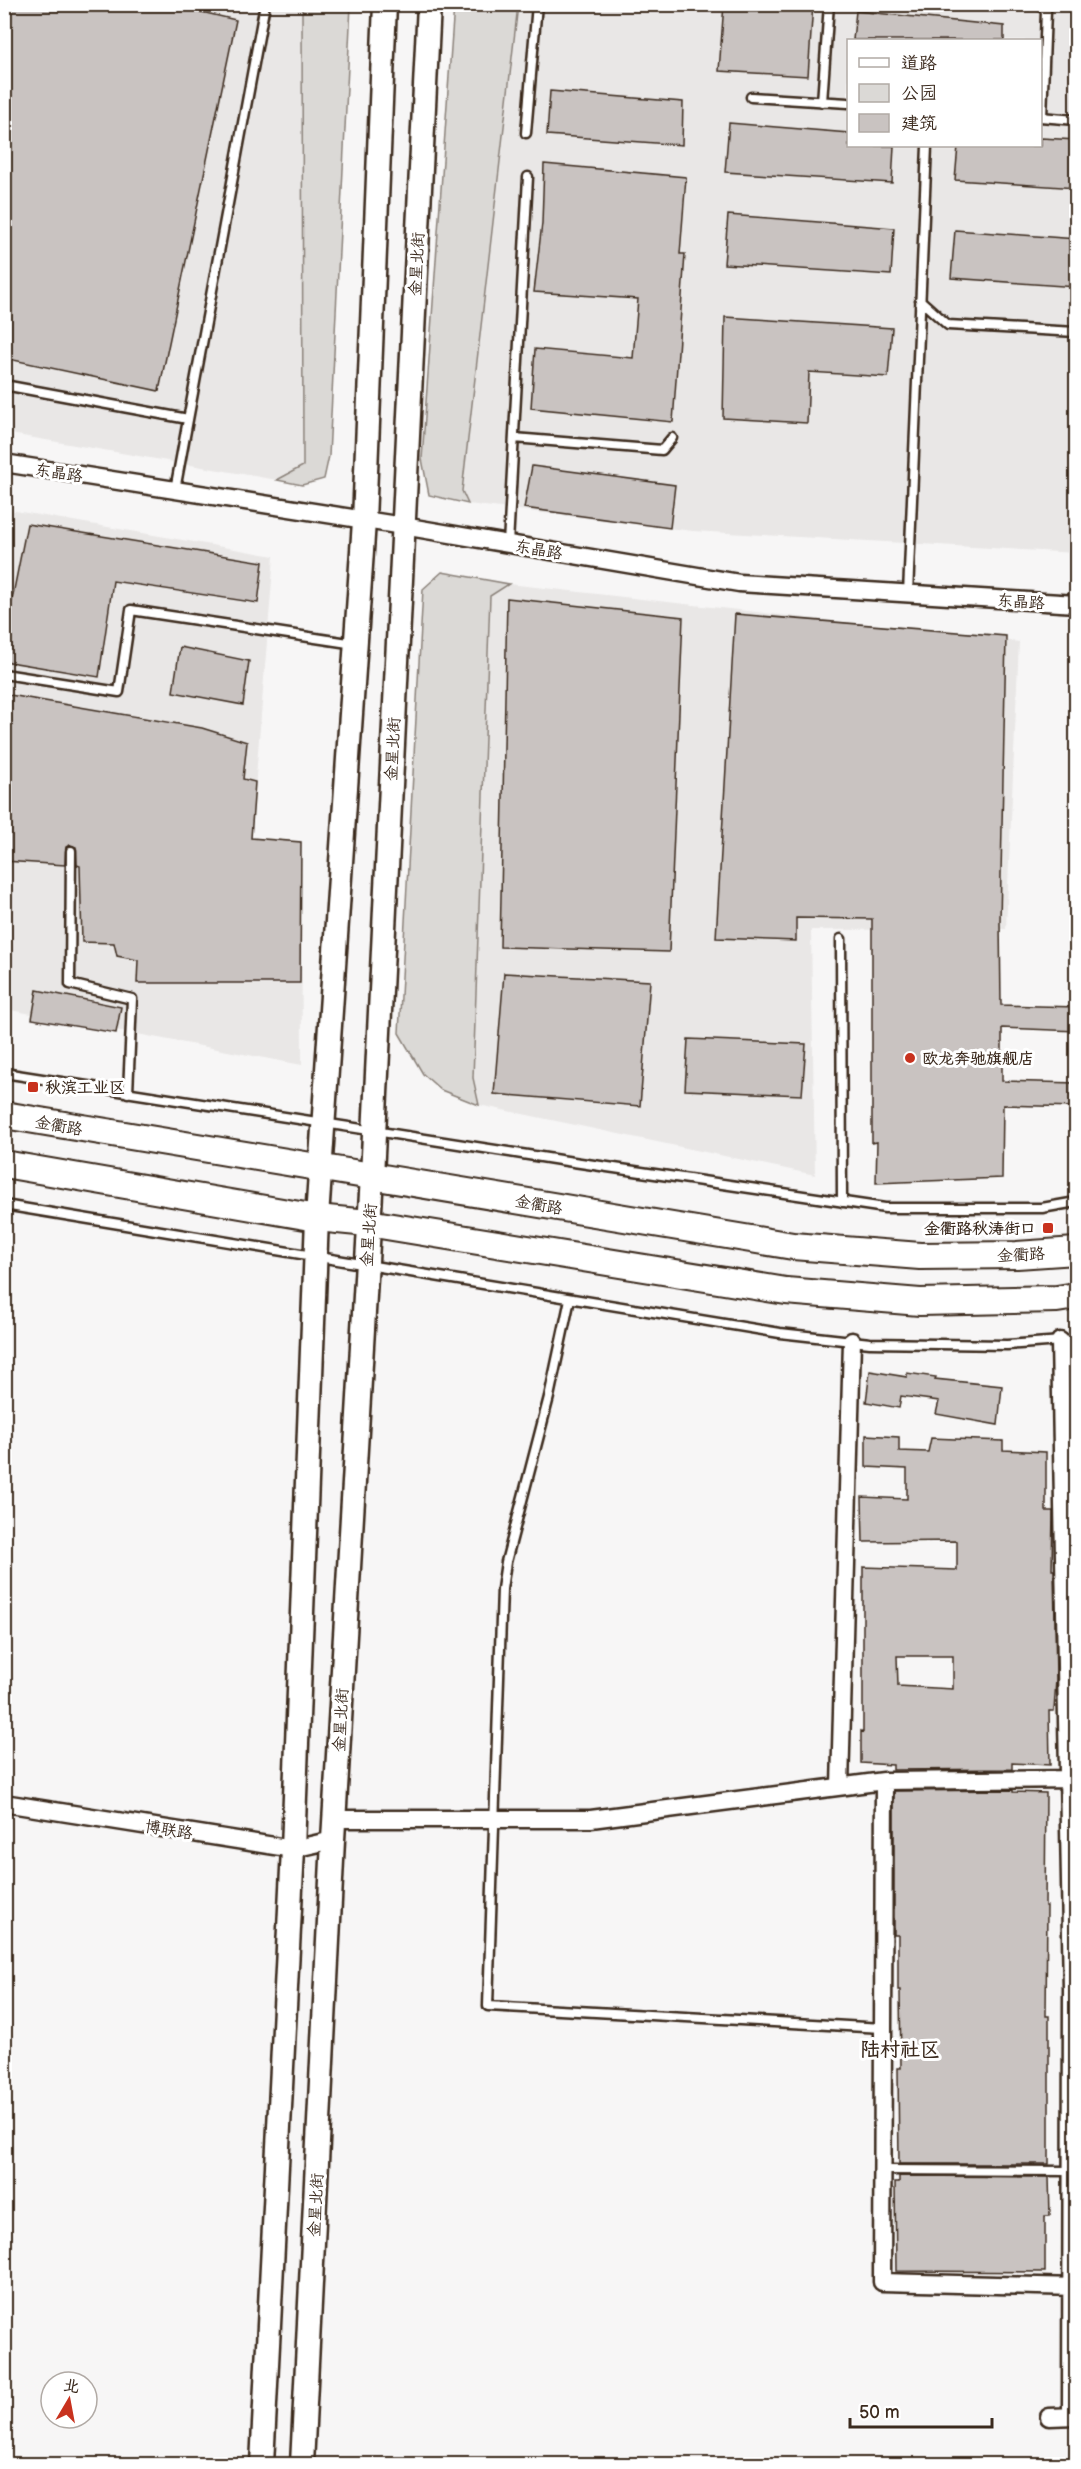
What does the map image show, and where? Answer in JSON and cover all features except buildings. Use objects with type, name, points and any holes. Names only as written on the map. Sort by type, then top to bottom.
[{"type":"main road","points":[[262,2464],[293,1849],[315,1255],[364,521],[385,4]]},
{"type":"main road","name":"金星北街","points":[[302,2464],[334,1830],[372,1176],[429,4]]},
{"type":"main road","name":"金衢路","points":[[4,1116],[793,1246],[920,1256],[1017,1255],[1077,1251]]},
{"type":"main road","points":[[4,1164],[317,1218],[368,1223],[786,1291],[920,1302],[1057,1299],[1077,1296]]},
{"type":"street","name":"东晶路","points":[[5,467],[175,490],[402,526],[739,584],[1077,604]]},
{"type":"street","points":[[840,1786],[852,1341]]},
{"type":"street","points":[[1048,2417],[1074,2416],[1068,1341]]},
{"type":"street","name":"博联路","points":[[4,1803],[293,1849],[334,1830],[495,1819],[591,1819],[884,1781],[1072,1779]]},
{"type":"street","points":[[884,1781],[882,2282],[1074,2287]]},
{"type":"lane","points":[[175,490],[265,4]]},
{"type":"lane","points":[[526,133],[537,4]]},
{"type":"lane","points":[[822,102],[829,4]]},
{"type":"lane","points":[[1039,4],[1046,11],[1042,96]]},
{"type":"lane","points":[[751,97],[847,104]]},
{"type":"lane","points":[[1042,117],[1077,120]]},
{"type":"lane","points":[[908,594],[927,147]]},
{"type":"lane","points":[[508,544],[528,177]]},
{"type":"lane","points":[[920,300],[948,325],[1077,332]]},
{"type":"lane","points":[[4,385],[188,419]]},
{"type":"lane","points":[[514,438],[662,450],[672,438]]},
{"type":"lane","points":[[4,674],[119,692],[131,610],[356,644]]},
{"type":"lane","points":[[71,851],[70,984],[132,999],[129,1093]]},
{"type":"lane","points":[[841,939],[842,1202]]},
{"type":"lane","points":[[4,1073],[885,1208],[1042,1208],[1077,1202]]},
{"type":"lane","points":[[4,1205],[780,1333],[852,1341],[1007,1345],[1068,1341]]},
{"type":"lane","points":[[570,1299],[549,1397],[506,1562],[502,1588],[488,2006],[883,2028]]},
{"type":"lane","points":[[883,2170],[1074,2171]]},
{"type":"shaded area","points":[[4,5],[302,5],[303,467],[277,480],[5,433]]},
{"type":"shaded area","points":[[518,5],[1076,5],[1076,553],[693,531],[468,504],[462,492]]},
{"type":"shaded area","points":[[4,509],[274,556],[251,838],[301,842],[302,1065],[5,1009]]},
{"type":"shaded area","points":[[509,584],[1019,642],[1006,929],[811,930],[815,1175],[479,1105],[473,1078],[490,596]]},
{"type":"green space","points":[[302,5],[351,5],[329,456],[324,479],[302,485],[277,480],[303,466]]},
{"type":"green space","points":[[454,5],[518,5],[462,491],[468,504],[429,495],[422,459]]},
{"type":"green space","points":[[442,572],[509,584],[490,596],[473,1078],[479,1105],[441,1090],[423,1074],[399,1033],[423,589]]},
{"type":"place","name":"欧龙奔驰旗舰店","points":[[910,1058]]},
{"type":"place","name":"秋滨工业区","points":[[33,1087]]},
{"type":"place","name":"金衢路秋涛街口","points":[[1048,1228]]},
{"type":"district","name":"陆村社区","points":[[900,2049]]}]
